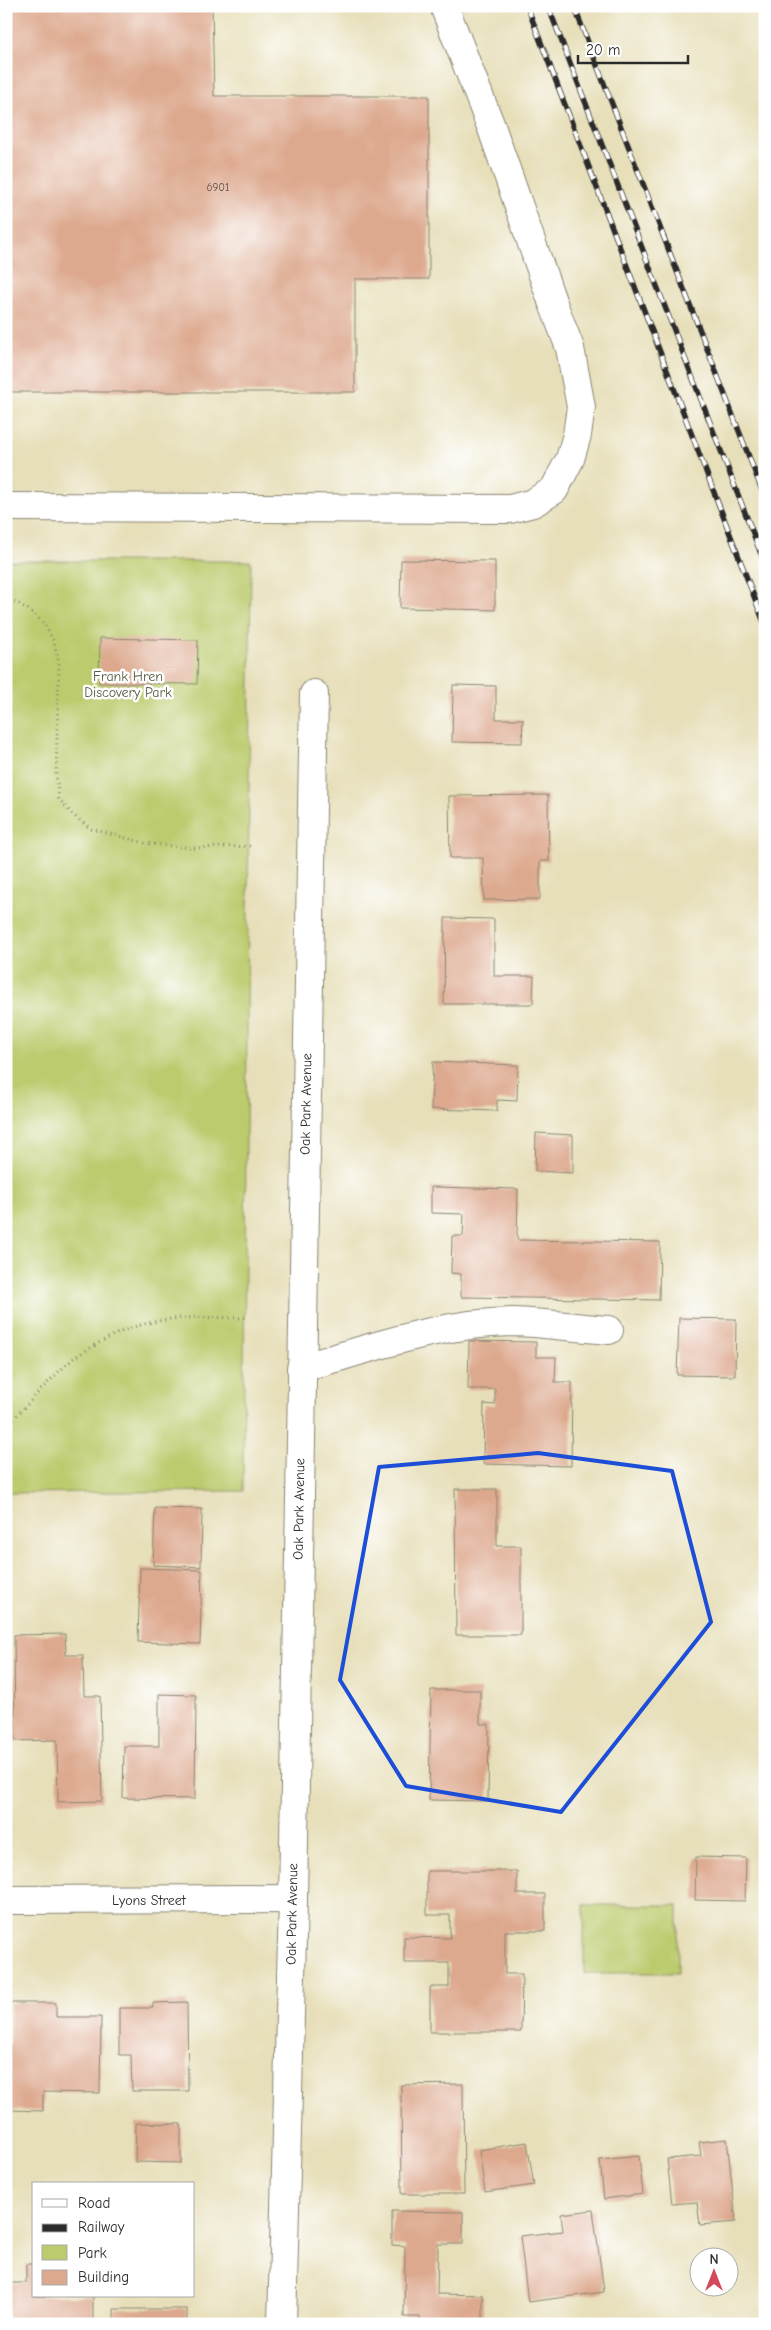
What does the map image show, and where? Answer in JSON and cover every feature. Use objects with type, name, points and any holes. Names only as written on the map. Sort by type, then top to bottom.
[{"type":"street","points":[[6,507],[510,509],[533,503],[554,490],[570,459],[577,435],[581,407],[570,348],[492,129],[444,6]]},
{"type":"street","name":"Oak Park Avenue","points":[[282,2324],[293,1899],[314,694]]},
{"type":"street","points":[[301,1368],[428,1333],[476,1326],[514,1322],[610,1330]]},
{"type":"street","name":"Lyons Street","points":[[6,1900],[293,1899]]},
{"type":"path","points":[[6,596],[30,610],[46,625],[54,642],[59,663],[56,775],[59,799],[72,814],[91,829],[145,843],[191,848],[252,846]]},
{"type":"path","points":[[6,1426],[75,1357],[108,1338],[138,1324],[158,1319],[197,1317],[245,1318]]},
{"type":"highlighted area","points":[[538,1453],[672,1471],[711,1622],[561,1812],[406,1786],[340,1680],[379,1467]]},
{"type":"green space","name":"Frank Hren Discovery Park","points":[[6,561],[251,561],[243,1491],[6,1493]]},
{"type":"green space","points":[[584,1905],[678,1905],[678,1973],[584,1973]]},
{"type":"building","points":[[6,6],[212,6],[214,96],[429,96],[429,279],[355,279],[355,392],[6,392]]},
{"type":"building","points":[[401,560],[495,561],[495,610],[400,608]]},
{"type":"building","points":[[100,638],[198,640],[197,684],[99,683]]},
{"type":"building","points":[[453,685],[496,686],[496,719],[523,719],[522,743],[452,742]]},
{"type":"building","points":[[548,795],[549,861],[540,861],[540,899],[484,900],[483,858],[450,858],[449,796]]},
{"type":"building","points":[[445,918],[494,919],[494,976],[534,976],[533,1004],[444,1004]]},
{"type":"building","points":[[433,1062],[518,1065],[517,1101],[497,1100],[497,1111],[431,1109]]},
{"type":"building","points":[[536,1133],[573,1135],[573,1173],[535,1171]]},
{"type":"building","points":[[431,1187],[518,1189],[517,1240],[660,1242],[659,1300],[461,1297],[461,1274],[451,1273],[452,1236],[463,1236],[464,1214],[431,1213]]},
{"type":"building","points":[[679,1318],[736,1319],[735,1376],[677,1375]]},
{"type":"building","points":[[469,1341],[536,1342],[536,1357],[556,1357],[555,1382],[572,1382],[571,1466],[483,1464],[484,1404],[495,1405],[495,1389],[468,1389]]},
{"type":"building","points":[[455,1489],[497,1489],[497,1546],[521,1546],[521,1635],[456,1635]]},
{"type":"building","points":[[155,1508],[202,1509],[201,1567],[153,1565]]},
{"type":"building","points":[[140,1568],[202,1570],[200,1644],[138,1642]]},
{"type":"building","points":[[65,1634],[66,1655],[83,1655],[84,1696],[100,1696],[102,1801],[58,1802],[57,1740],[15,1741],[14,1635]]},
{"type":"building","points":[[431,1690],[480,1690],[480,1724],[489,1724],[488,1801],[429,1800]]},
{"type":"building","points":[[159,1694],[196,1695],[195,1799],[123,1798],[124,1746],[159,1746]]},
{"type":"building","points":[[696,1857],[746,1858],[745,1901],[695,1900]]},
{"type":"building","points":[[427,1871],[517,1871],[517,1894],[545,1894],[545,1931],[505,1931],[505,1974],[522,1974],[521,2032],[430,2032],[430,1987],[449,1987],[449,1963],[404,1963],[404,1937],[450,1938],[450,1915],[427,1915]]},
{"type":"building","points":[[187,2002],[188,2091],[132,2091],[131,2055],[119,2055],[119,2008],[153,2008],[153,2003]]},
{"type":"building","points":[[10,2003],[56,2003],[56,2017],[101,2017],[100,2093],[43,2092],[43,2111],[9,2110]]},
{"type":"building","points":[[463,2084],[464,2194],[402,2194],[401,2085]]},
{"type":"building","points":[[136,2123],[181,2124],[181,2163],[135,2162]]},
{"type":"building","points":[[727,2139],[736,2222],[700,2225],[697,2202],[672,2204],[667,2159],[701,2156],[699,2142]]},
{"type":"building","points":[[527,2142],[534,2185],[485,2192],[479,2150]]},
{"type":"building","points":[[639,2156],[643,2194],[604,2199],[600,2160]]},
{"type":"building","points":[[593,2210],[604,2292],[528,2302],[520,2236],[563,2231],[561,2214]]},
{"type":"building","points":[[392,2211],[463,2212],[463,2244],[438,2244],[437,2294],[483,2295],[483,2324],[420,2324],[420,2317],[404,2317],[405,2246],[392,2245]]},
{"type":"building","points":[[26,2264],[32,2264],[32,2298],[93,2298],[93,2324],[9,2324],[9,2283],[26,2283]]},
{"type":"building","points":[[114,2309],[187,2309],[187,2324],[114,2324]]},
{"type":"railway","points":[[527,6],[765,625]]},
{"type":"railway","points":[[548,6],[765,564]]},
{"type":"railway","points":[[574,6],[765,498]]}]
